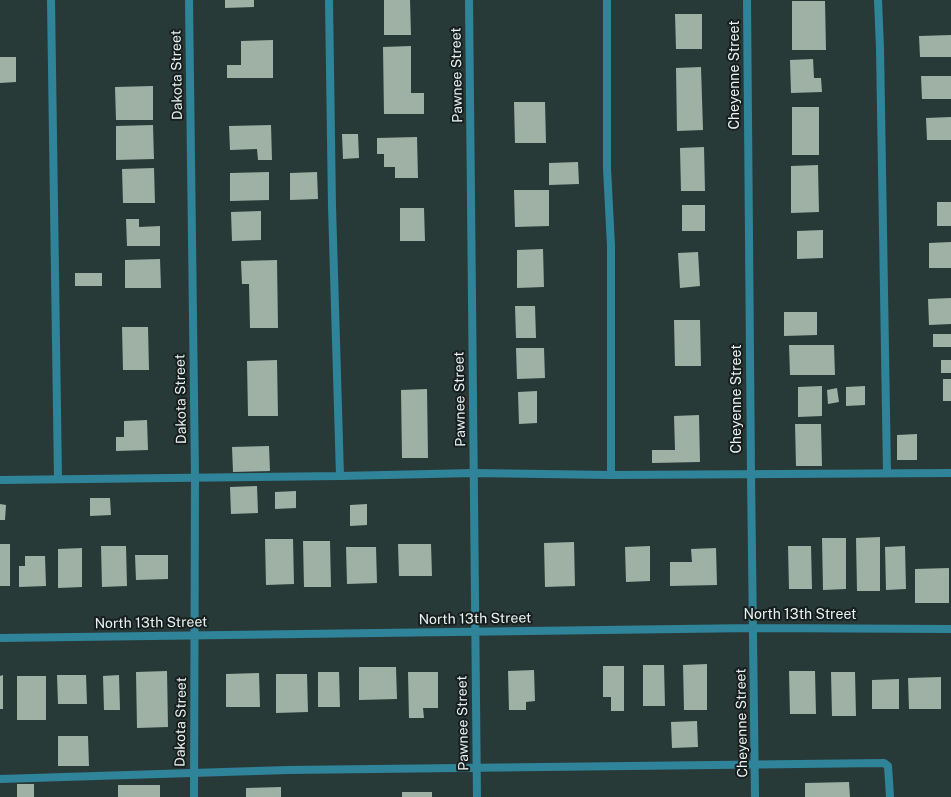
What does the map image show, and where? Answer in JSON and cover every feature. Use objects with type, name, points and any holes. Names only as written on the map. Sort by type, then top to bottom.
[{"type":"street","points":[[51,0],[58,478]]},
{"type":"street","name":"Dakota Street","points":[[190,0],[195,477],[194,797]]},
{"type":"street","points":[[329,0],[332,206],[340,476]]},
{"type":"street","name":"Pawnee Street","points":[[469,0],[478,797]]},
{"type":"street","points":[[607,0],[607,168],[611,246],[611,475]]},
{"type":"street","name":"Cheyenne Street","points":[[747,0],[755,797]]},
{"type":"street","points":[[878,0],[887,473]]},
{"type":"street","points":[[0,480],[474,473],[611,475],[951,472]]},
{"type":"street","name":"North 13th Street","points":[[0,638],[754,628],[951,629]]},
{"type":"street","points":[[0,779],[194,773],[884,763],[888,766],[890,797]]},
{"type":"building","points":[[225,0],[254,0],[254,7],[225,8]]},
{"type":"building","points":[[384,0],[410,0],[411,35],[384,35]]},
{"type":"building","points":[[792,1],[825,1],[826,50],[792,50]]},
{"type":"building","points":[[675,14],[702,14],[702,49],[676,49]]},
{"type":"building","points":[[951,35],[951,57],[920,57],[919,36]]},
{"type":"building","points":[[273,40],[273,78],[227,78],[227,65],[241,65],[241,41]]},
{"type":"building","points":[[411,46],[411,93],[424,93],[424,114],[384,114],[383,47]]},
{"type":"building","points":[[0,57],[16,57],[16,82],[0,83]]},
{"type":"building","points":[[813,59],[814,78],[821,78],[822,92],[791,93],[790,60]]},
{"type":"building","points":[[701,67],[703,130],[677,131],[676,68]]},
{"type":"building","points":[[921,76],[951,76],[951,99],[922,99]]},
{"type":"building","points":[[153,86],[153,120],[116,120],[115,87]]},
{"type":"building","points":[[514,102],[545,102],[546,143],[515,143]]},
{"type":"building","points":[[792,107],[819,107],[819,155],[792,155]]},
{"type":"building","points":[[951,117],[951,140],[927,140],[926,118]]},
{"type":"building","points":[[153,125],[154,159],[116,160],[116,126]]},
{"type":"building","points":[[271,125],[272,160],[258,160],[257,149],[230,150],[229,126]]},
{"type":"building","points":[[342,134],[358,134],[359,158],[343,159]]},
{"type":"building","points":[[417,137],[418,178],[395,178],[395,167],[384,167],[384,154],[377,154],[377,138]]},
{"type":"building","points":[[704,147],[705,191],[681,191],[680,148]]},
{"type":"building","points":[[578,162],[579,184],[549,185],[549,163]]},
{"type":"building","points":[[818,165],[819,212],[791,213],[791,166]]},
{"type":"building","points":[[154,168],[155,203],[123,203],[122,169]]},
{"type":"building","points":[[269,172],[269,200],[230,201],[230,173]]},
{"type":"building","points":[[317,172],[318,199],[290,200],[290,173]]},
{"type":"building","points":[[514,190],[549,190],[549,226],[515,227]]},
{"type":"building","points":[[937,202],[951,202],[951,226],[937,226]]},
{"type":"building","points":[[682,205],[705,205],[705,231],[682,231]]},
{"type":"building","points":[[400,208],[424,208],[425,241],[400,241]]},
{"type":"building","points":[[261,211],[261,240],[232,241],[231,212]]},
{"type":"building","points":[[126,219],[139,219],[139,227],[160,226],[160,246],[127,246]]},
{"type":"building","points":[[823,230],[823,258],[797,259],[797,231]]},
{"type":"building","points":[[951,242],[951,268],[929,268],[929,243]]},
{"type":"building","points":[[543,249],[544,287],[517,288],[517,250]]},
{"type":"building","points":[[698,252],[700,286],[680,288],[678,253]]},
{"type":"building","points":[[160,259],[161,288],[125,288],[125,260]]},
{"type":"building","points":[[277,260],[278,328],[250,328],[249,284],[242,284],[241,261]]},
{"type":"building","points":[[75,273],[102,273],[102,286],[75,286]]},
{"type":"building","points":[[951,298],[951,324],[929,325],[928,299]]},
{"type":"building","points":[[515,306],[535,306],[536,338],[516,338]]},
{"type":"building","points":[[784,312],[817,312],[817,335],[784,336]]},
{"type":"building","points":[[674,320],[700,320],[701,366],[675,366]]},
{"type":"building","points":[[122,327],[148,327],[149,370],[123,370]]},
{"type":"building","points":[[933,334],[951,334],[951,347],[933,347]]},
{"type":"building","points":[[789,345],[834,345],[835,375],[790,375]]},
{"type":"building","points":[[516,348],[544,348],[545,378],[517,379]]},
{"type":"building","points":[[277,360],[278,416],[248,416],[247,361]]},
{"type":"building","points":[[941,360],[951,360],[951,373],[941,373]]},
{"type":"building","points":[[943,379],[951,379],[951,401],[943,401]]},
{"type":"building","points":[[822,386],[822,416],[798,417],[798,387]]},
{"type":"building","points":[[865,386],[865,405],[846,406],[846,387]]},
{"type":"building","points":[[837,388],[839,402],[828,404],[827,390]]},
{"type":"building","points":[[427,389],[428,458],[402,458],[401,390]]},
{"type":"building","points":[[537,391],[537,423],[519,424],[518,392]]},
{"type":"building","points":[[699,415],[700,462],[652,463],[652,450],[675,450],[674,416]]},
{"type":"building","points":[[147,420],[148,450],[116,451],[116,437],[124,437],[124,421]]},
{"type":"building","points":[[795,424],[821,424],[822,466],[796,466]]},
{"type":"building","points":[[917,434],[917,460],[897,460],[897,435]]},
{"type":"building","points":[[269,446],[270,471],[233,472],[232,447]]},
{"type":"building","points":[[257,486],[258,513],[231,514],[230,487]]},
{"type":"building","points":[[296,491],[296,508],[275,509],[275,492]]},
{"type":"building","points":[[90,498],[110,498],[111,515],[90,516]]},
{"type":"building","points":[[0,504],[6,505],[5,520],[0,520]]},
{"type":"building","points":[[367,504],[367,525],[350,526],[350,505]]},
{"type":"building","points":[[880,537],[880,591],[857,591],[856,538]]},
{"type":"building","points":[[822,538],[846,538],[846,589],[823,590]]},
{"type":"building","points":[[265,539],[293,539],[294,584],[266,585]]},
{"type":"building","points":[[303,541],[330,541],[331,587],[304,587]]},
{"type":"building","points":[[574,542],[575,586],[545,587],[544,543]]},
{"type":"building","points":[[0,544],[10,544],[10,586],[0,586]]},
{"type":"building","points":[[398,544],[431,544],[432,576],[399,576]]},
{"type":"building","points":[[101,546],[126,546],[127,586],[102,587]]},
{"type":"building","points":[[650,546],[650,581],[626,582],[625,547]]},
{"type":"building","points":[[788,546],[811,546],[812,589],[789,589]]},
{"type":"building","points":[[905,546],[906,589],[886,590],[885,547]]},
{"type":"building","points":[[346,547],[376,547],[377,583],[347,584]]},
{"type":"building","points":[[82,548],[82,587],[58,588],[58,549]]},
{"type":"building","points":[[716,548],[717,585],[670,586],[670,562],[692,562],[691,549]]},
{"type":"building","points":[[135,555],[168,555],[168,579],[136,580]]},
{"type":"building","points":[[25,556],[45,556],[46,586],[19,587],[19,566],[25,566]]},
{"type":"building","points":[[949,568],[949,603],[915,603],[915,569]]},
{"type":"building","points":[[707,664],[707,710],[684,710],[683,665]]},
{"type":"building","points":[[643,665],[664,665],[665,706],[643,706]]},
{"type":"building","points":[[603,666],[624,666],[624,711],[611,711],[611,697],[603,697]]},
{"type":"building","points":[[359,667],[396,667],[397,699],[359,700]]},
{"type":"building","points":[[534,670],[535,701],[526,702],[526,710],[509,710],[508,671]]},
{"type":"building","points":[[167,671],[168,727],[137,728],[136,672]]},
{"type":"building","points":[[789,671],[815,671],[816,714],[790,714]]},
{"type":"building","points":[[318,672],[339,672],[340,707],[318,707]]},
{"type":"building","points":[[408,672],[438,672],[438,708],[423,708],[424,718],[409,718]]},
{"type":"building","points":[[831,672],[855,672],[856,716],[832,716]]},
{"type":"building","points":[[259,673],[260,707],[226,707],[226,674]]},
{"type":"building","points":[[276,674],[307,674],[308,712],[276,713]]},
{"type":"building","points":[[3,675],[3,709],[0,709],[0,676]]},
{"type":"building","points":[[57,675],[86,675],[87,704],[58,704]]},
{"type":"building","points":[[119,675],[120,710],[104,710],[103,676]]},
{"type":"building","points":[[17,676],[46,676],[46,720],[17,720]]},
{"type":"building","points":[[941,677],[941,709],[909,709],[908,678]]},
{"type":"building","points":[[899,679],[899,709],[872,709],[872,680]]},
{"type":"building","points":[[697,721],[698,747],[672,748],[671,722]]},
{"type":"building","points":[[58,736],[88,736],[89,766],[58,766]]},
{"type":"building","points":[[849,782],[850,797],[805,797],[805,783]]},
{"type":"building","points":[[17,784],[34,784],[34,797],[17,797]]},
{"type":"building","points":[[118,785],[160,785],[160,797],[118,797]]},
{"type":"building","points":[[281,787],[281,797],[246,797],[246,788]]},
{"type":"building","points":[[402,792],[432,792],[432,797],[402,797]]}]
